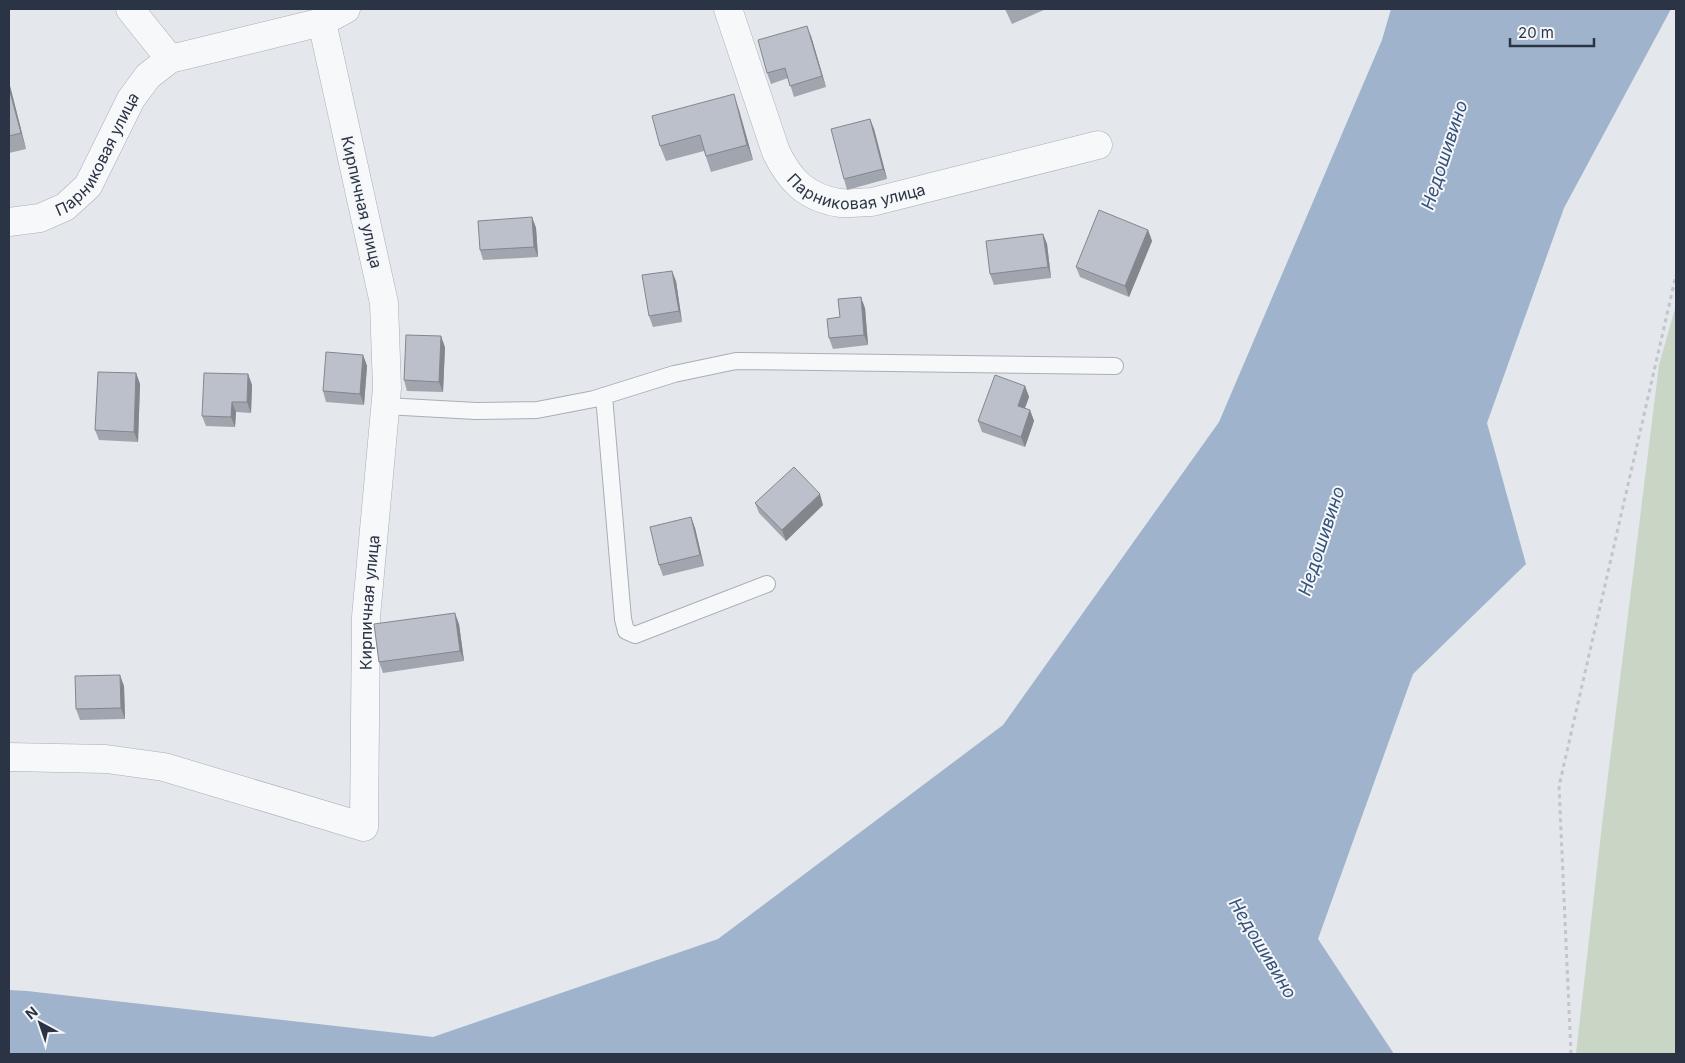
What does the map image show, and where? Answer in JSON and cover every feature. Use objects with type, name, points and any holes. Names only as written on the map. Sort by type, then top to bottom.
[{"type":"street","points":[[130,9],[170,59]]},
{"type":"street","name":"Парниковая улица","points":[[9,222],[40,218],[65,207],[88,186],[132,99],[148,76],[170,59],[322,22],[346,9]]},
{"type":"street","name":"Парниковая улица","points":[[728,9],[776,152],[785,171],[802,188],[818,196],[840,203],[872,202],[1098,145]]},
{"type":"street","name":"Кирпичная улица","points":[[9,758],[106,759],[164,767],[364,827],[366,617],[387,388],[384,303],[322,22]]},
{"type":"lane","points":[[385,406],[476,411],[537,410],[594,399],[674,374],[736,361],[1115,366]]},
{"type":"lane","points":[[604,396],[623,619],[626,631],[635,636],[767,584]]},
{"type":"path","points":[[1571,1054],[1559,786],[1676,275]]},
{"type":"green space","points":[[1676,305],[1676,1054],[1576,1054],[1603,816],[1659,365]]},
{"type":"water","name":"Недошивино","points":[[1391,9],[1671,9],[1564,208],[1487,423],[1526,564],[1413,674],[1318,939],[1394,1054],[9,1054],[9,990],[433,1037],[718,939],[1003,725],[1219,422],[1382,40]]},
{"type":"building","points":[[807,26],[822,76],[790,86],[785,68],[767,73],[758,40]]},
{"type":"building","points":[[9,88],[21,133],[9,136]]},
{"type":"building","points":[[734,94],[747,145],[706,156],[700,135],[660,146],[652,116]]},
{"type":"building","points":[[870,119],[883,169],[844,179],[831,129]]},
{"type":"building","points":[[1099,210],[1148,230],[1125,286],[1076,267]]},
{"type":"building","points":[[532,217],[534,247],[480,250],[478,221]]},
{"type":"building","points":[[1043,234],[1048,267],[990,274],[986,241]]},
{"type":"building","points":[[672,271],[679,311],[649,316],[642,275]]},
{"type":"building","points":[[861,297],[864,335],[829,338],[827,319],[840,317],[838,299]]},
{"type":"building","points":[[406,335],[441,336],[439,382],[404,380]]},
{"type":"building","points":[[326,352],[363,355],[360,394],[323,391]]},
{"type":"building","points":[[98,372],[136,373],[134,432],[95,430]]},
{"type":"building","points":[[204,373],[248,374],[247,402],[232,402],[231,417],[202,416]]},
{"type":"building","points":[[995,375],[1025,386],[1018,406],[1030,410],[1021,437],[978,421]]},
{"type":"building","points":[[794,467],[820,494],[782,530],[755,503]]},
{"type":"building","points":[[691,517],[700,555],[659,565],[650,527]]},
{"type":"building","points":[[455,613],[460,651],[379,662],[374,624]]},
{"type":"building","points":[[120,675],[121,708],[76,709],[75,676]]}]
